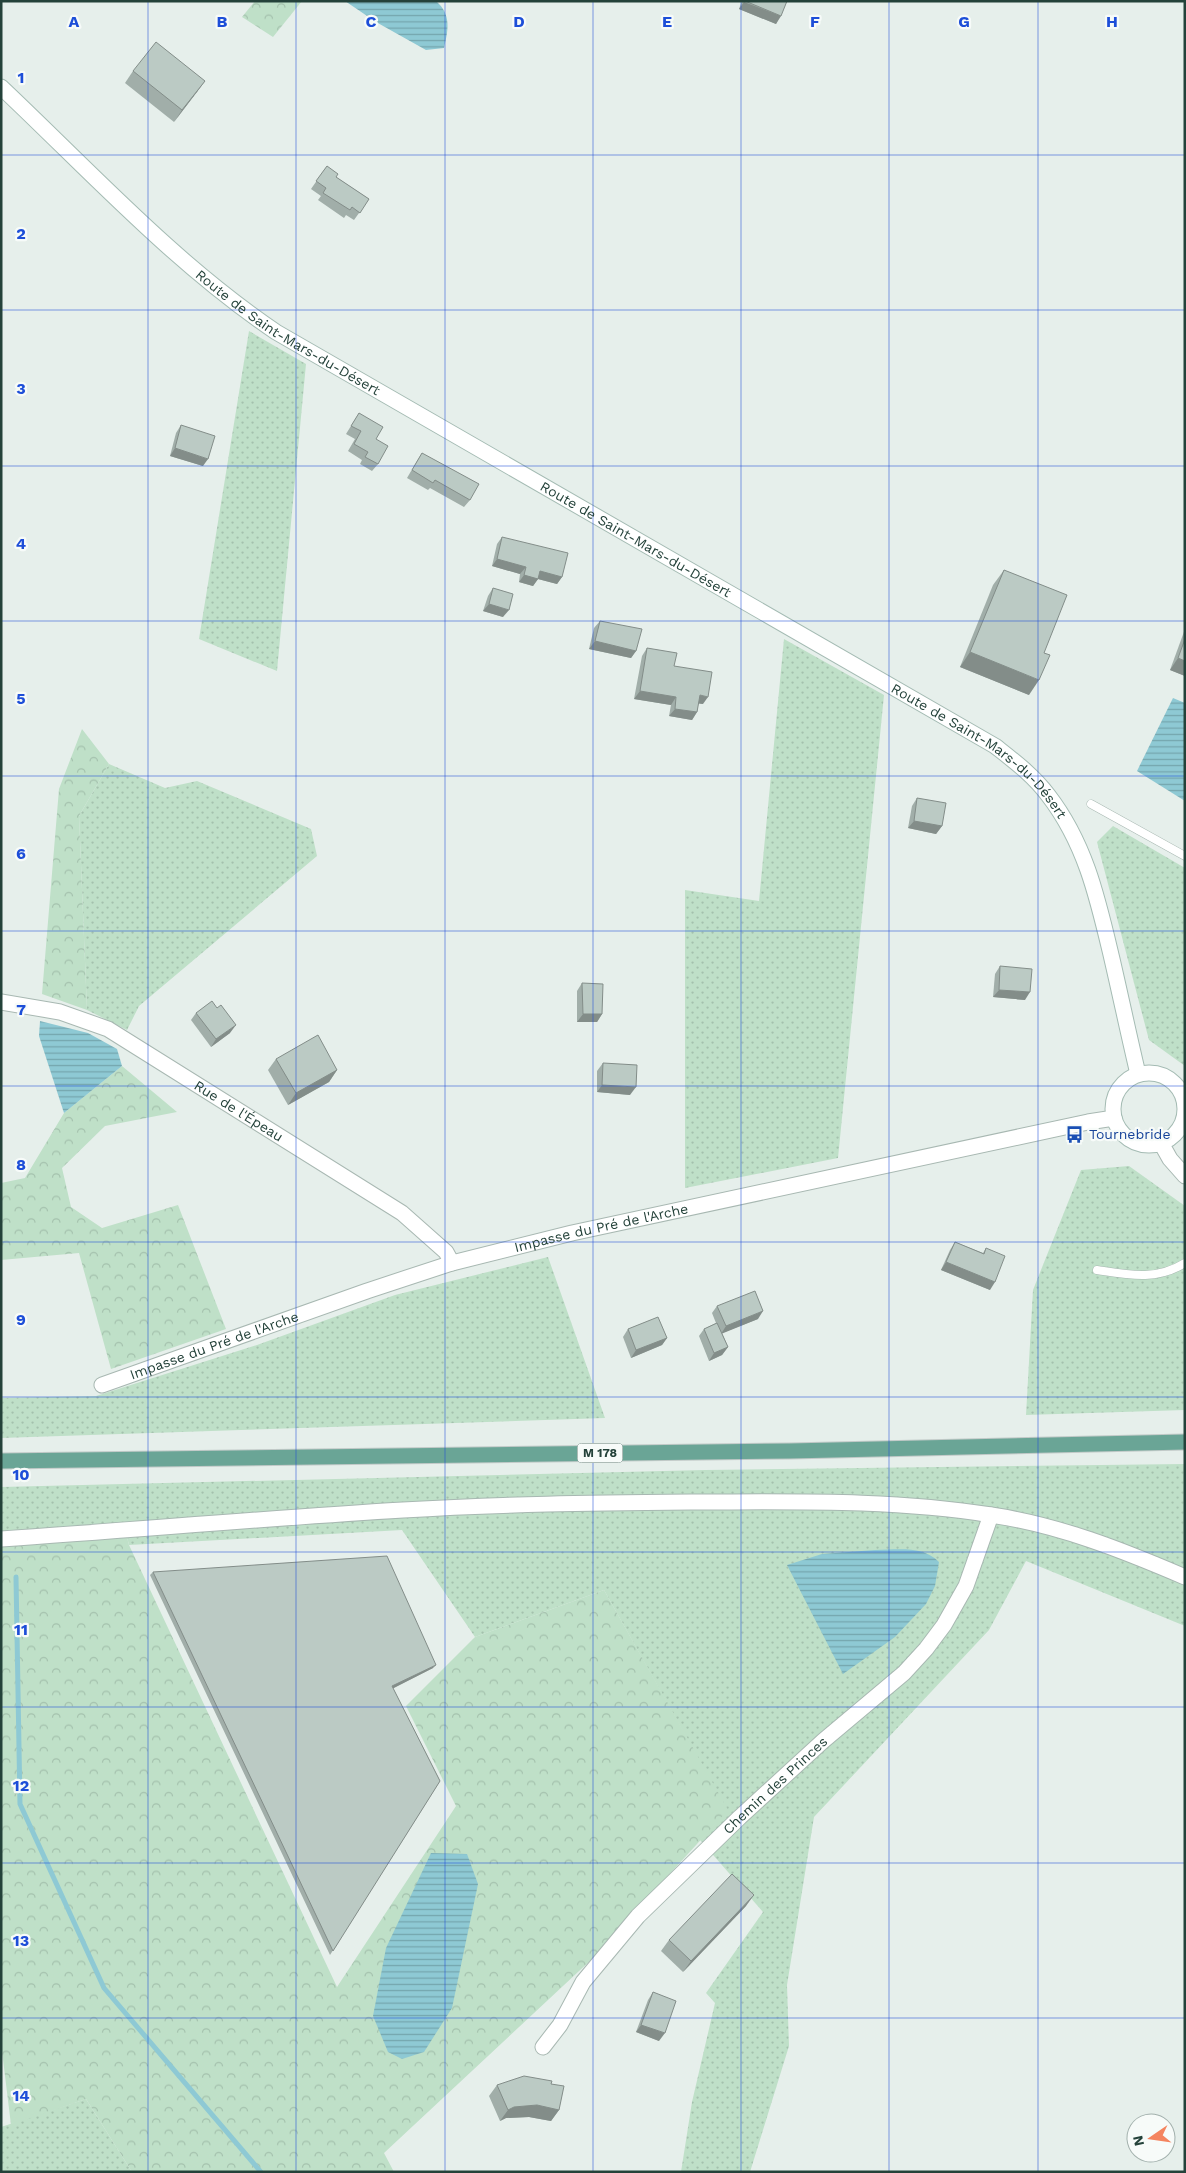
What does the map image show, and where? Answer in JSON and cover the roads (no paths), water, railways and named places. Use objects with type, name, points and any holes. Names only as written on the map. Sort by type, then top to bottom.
[{"type":"main road","name":"M 178","points":[[8,1461],[790,1451],[1185,1442]]},
{"type":"street","name":"Route de Saint-Mars-du-Désert","points":[[1,87],[96,180],[212,286],[276,332],[995,746],[1022,766],[1048,794],[1086,860],[1100,908],[1138,1074]]},
{"type":"street","name":"Rue de l'Épeau","points":[[1,1002],[60,1012],[108,1029],[402,1213],[446,1252],[452,1264]]},
{"type":"street","points":[[1150,1072],[1162,1075],[1173,1082],[1181,1091],[1185,1103],[1184,1116],[1180,1127],[1172,1137],[1161,1143],[1149,1145],[1127,1138],[1119,1129],[1114,1118],[1115,1096],[1128,1079],[1138,1074],[1150,1072]]},
{"type":"street","name":"Impasse du Pré de l'Arche","points":[[102,1385],[367,1291],[452,1264],[572,1233],[1114,1118]]},
{"type":"street","points":[[1161,1143],[1170,1160],[1185,1176]]},
{"type":"street","points":[[1,1539],[404,1510],[610,1503],[855,1503],[938,1508],[991,1515],[1043,1525],[1113,1547],[1185,1577]]},
{"type":"street","name":"Chemin des Princes","points":[[543,2047],[560,2025],[584,1982],[638,1916],[746,1810],[823,1741],[904,1673],[926,1650],[944,1625],[966,1586],[991,1515]]},
{"type":"lane","points":[[1091,804],[1185,856]]},
{"type":"lane","points":[[1098,1270],[1143,1277],[1175,1269],[1185,1263]]},
{"type":"water","points":[[345,1],[436,1],[445,12],[448,23],[444,48],[426,50],[376,22]]},
{"type":"water","points":[[1173,698],[1185,703],[1185,801],[1137,771]]},
{"type":"water","points":[[40,1021],[88,1033],[117,1049],[122,1066],[64,1113],[39,1036]]},
{"type":"water","points":[[901,1549],[925,1553],[932,1557],[939,1562],[935,1586],[926,1604],[895,1637],[843,1674],[787,1565],[822,1554]]},
{"type":"water","points":[[431,1853],[467,1854],[478,1884],[452,2008],[424,2052],[402,2059],[388,2052],[373,2016],[386,1948]]},
{"type":"waterway","points":[[16,1577],[20,1804],[104,1988],[261,2172]]},
{"type":"place","name":"Tournebride","points":[[1075,1134]]}]
